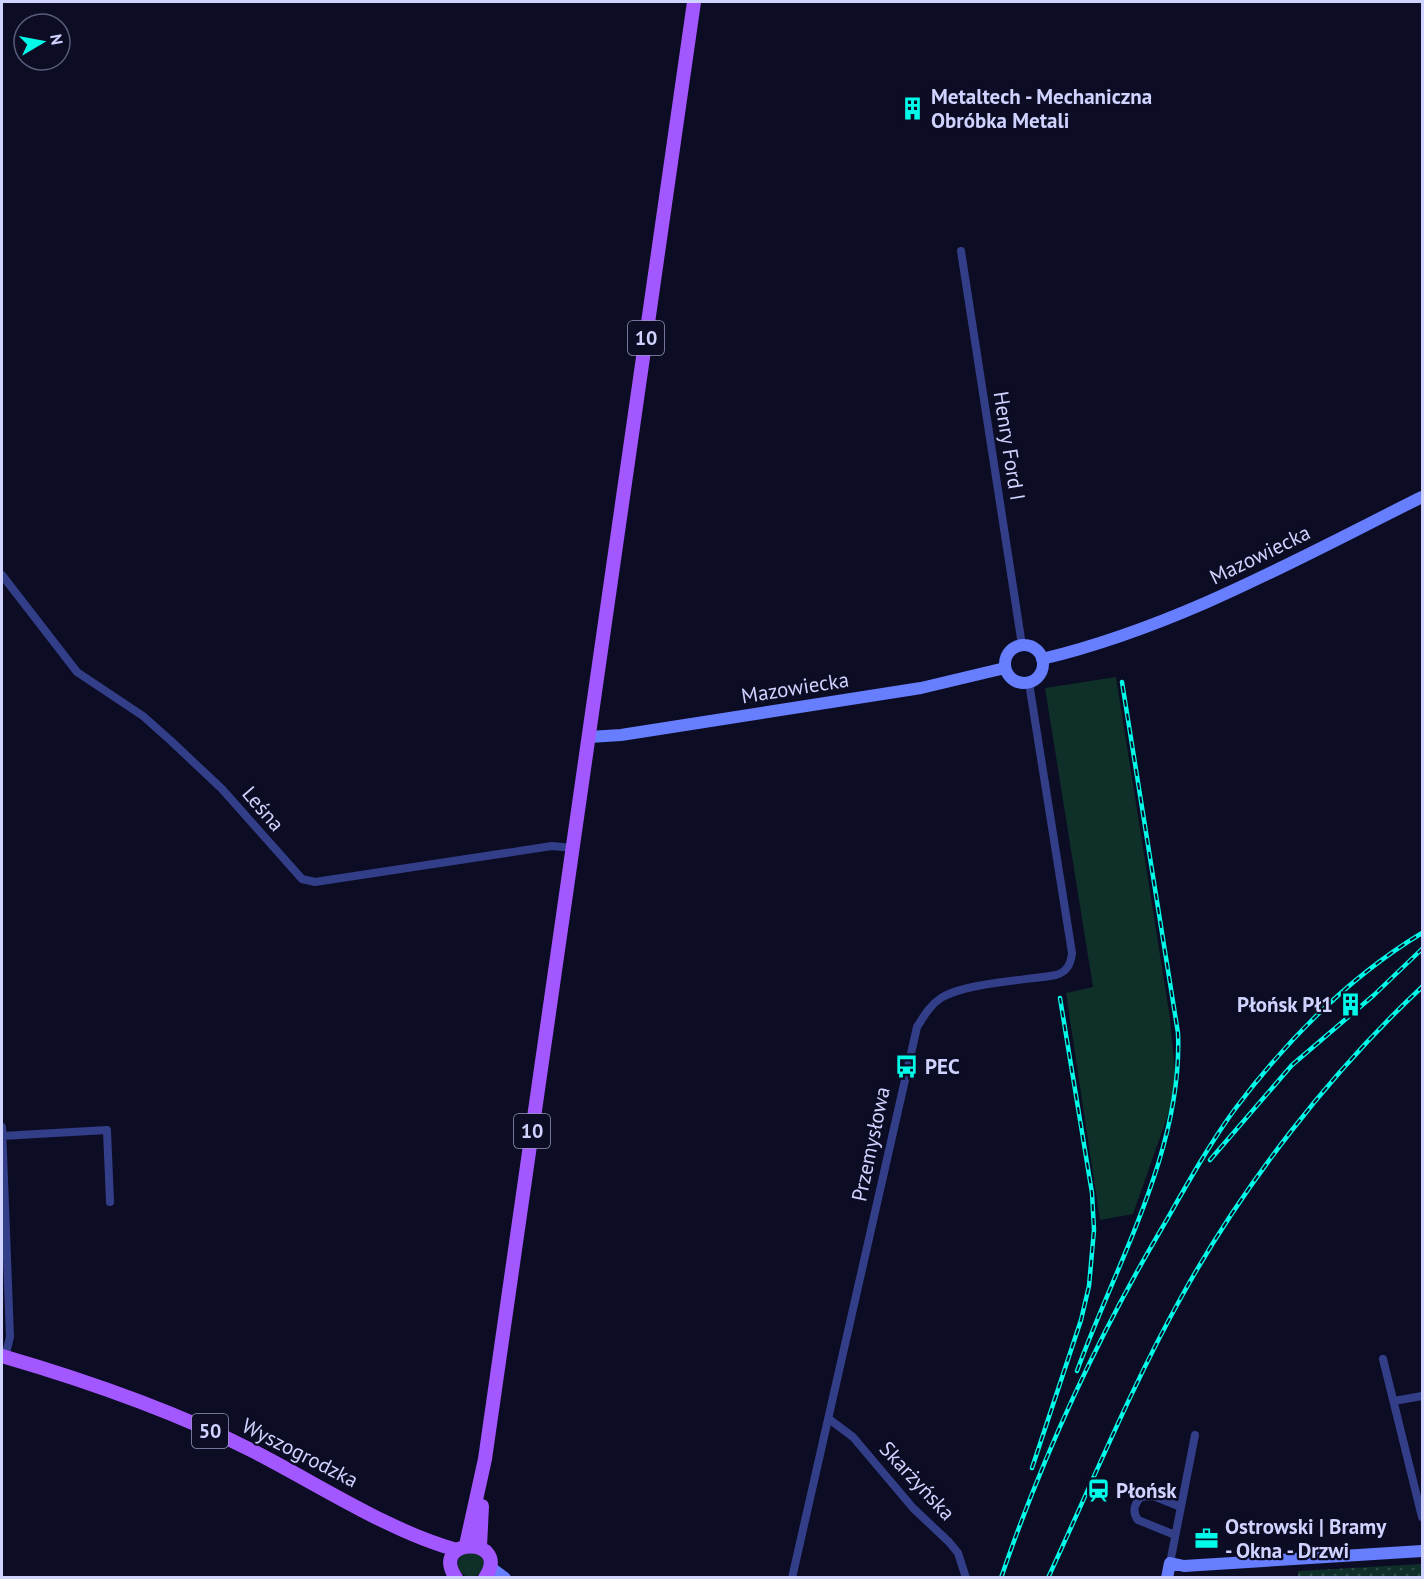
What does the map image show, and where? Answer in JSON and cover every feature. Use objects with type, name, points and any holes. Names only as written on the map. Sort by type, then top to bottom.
[{"type":"main road","name":"10","points":[[451,1564],[468,1548],[485,1459],[694,2]]},
{"type":"main road","name":"Wyszogrodzka","points":[[3,1357],[108,1389],[251,1450],[407,1531],[451,1564]]},
{"type":"main road","name":"Wyszogrodzka","points":[[407,1531],[468,1548]]},
{"type":"main road","points":[[468,1548],[488,1555],[488,1572]]},
{"type":"main road","points":[[451,1564],[456,1578]]},
{"type":"street","name":"Henry Ford I","points":[[961,251],[1023,645]]},
{"type":"street","name":"Mazowiecka","points":[[1042,659],[1085,649],[1178,615],[1422,497]]},
{"type":"street","name":"Leśna","points":[[2,575],[77,672],[143,716],[170,740],[222,789],[302,879],[315,882],[552,846],[573,848]]},
{"type":"street","points":[[1023,645],[1033,648],[1042,659],[1040,674],[1029,683],[1023,684],[1011,679],[1005,668],[1006,656],[1011,650],[1023,645]]},
{"type":"street","name":"Mazowiecka","points":[[589,736],[621,735],[921,688],[1005,668]]},
{"type":"street","name":"Przemysłowa","points":[[792,1578],[830,1419],[917,1026],[927,1010],[942,997],[960,990],[1062,974],[1071,963],[1072,953],[1029,683]]},
{"type":"street","points":[[2,1127],[10,1337],[3,1357]]},
{"type":"street","points":[[2,1136],[107,1130],[110,1202]]},
{"type":"street","points":[[1383,1359],[1419,1487],[1422,1517]]},
{"type":"street","points":[[1394,1401],[1422,1396]]},
{"type":"street","name":"Skarżyńska","points":[[830,1419],[853,1437],[913,1508],[949,1542],[958,1553],[966,1578]]},
{"type":"street","points":[[1167,1578],[1195,1435]]},
{"type":"street","points":[[1175,1536],[1142,1523],[1135,1516],[1134,1510],[1137,1500],[1147,1495],[1181,1507]]},
{"type":"street","points":[[1170,1563],[1184,1566],[1422,1551]]},
{"type":"street","points":[[488,1572],[505,1578]]},
{"type":"green space","points":[[1116,677],[1170,1018],[1175,1073],[1170,1109],[1133,1214],[1100,1220],[1066,993],[1093,987],[1045,688]]},
{"type":"green space","points":[[471,1551],[480,1555],[484,1564],[480,1573],[471,1577],[462,1573],[458,1564],[462,1555]]},
{"type":"green space","points":[[1422,1564],[1422,1577],[1285,1577],[1298,1576],[1298,1571]]},
{"type":"railway","points":[[1077,1371],[1159,1163],[1170,1120],[1177,1076],[1178,1033],[1122,682]]},
{"type":"railway","points":[[1001,1578],[1053,1443],[1093,1356],[1138,1270],[1215,1138],[1255,1083],[1321,1012],[1369,969],[1422,933]]},
{"type":"railway","points":[[1210,1160],[1292,1065],[1374,995],[1422,949]]},
{"type":"railway","points":[[1048,1578],[1164,1328],[1207,1253],[1261,1171],[1322,1093],[1354,1056],[1422,987]]},
{"type":"railway","points":[[1032,1468],[1081,1320],[1089,1286],[1094,1230],[1092,1193],[1060,998]]},
{"type":"place","name":"Metaltech - Mechaniczna Obróbka Metali","points":[[913,109]]},
{"type":"place","name":"Płońsk Pł1","points":[[1351,1005]]},
{"type":"place","name":"PEC","points":[[907,1067]]},
{"type":"place","name":"Płońsk","points":[[1098,1491]]},
{"type":"place","name":"Ostrowski | Bramy - Okna - Drzwi","points":[[1207,1539]]}]
